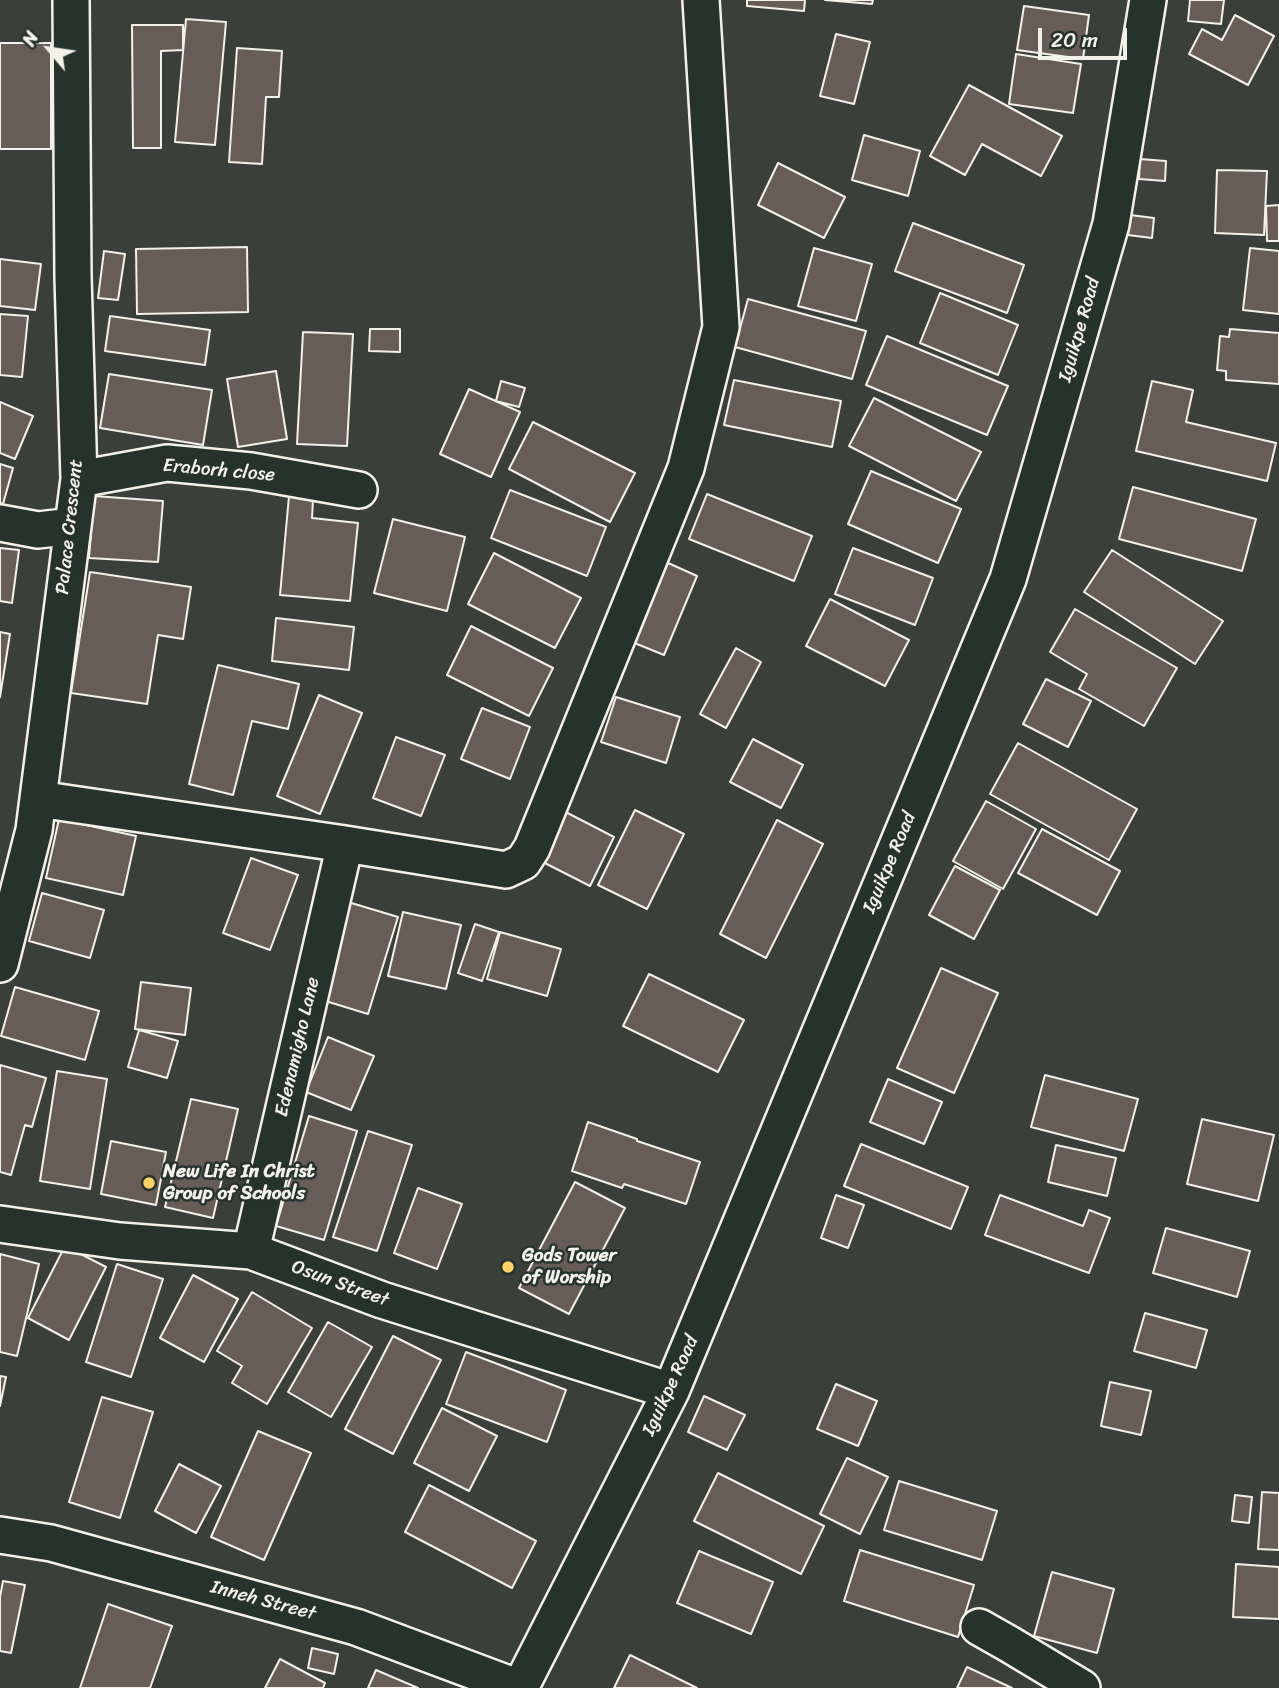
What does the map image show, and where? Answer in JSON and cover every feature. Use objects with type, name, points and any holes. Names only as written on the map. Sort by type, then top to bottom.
[{"type":"street","name":"Palace Crescent","points":[[0,964],[34,830],[79,479],[73,277],[71,0]]},
{"type":"street","points":[[38,799],[506,870],[523,862],[532,848],[685,468],[721,327],[701,0]]},
{"type":"street","name":"Iguikpe Road","points":[[520,1688],[671,1391],[1008,579],[1111,224],[1148,0]]},
{"type":"street","name":"Eraborh close","points":[[79,479],[167,463],[251,471],[359,490]]},
{"type":"street","points":[[0,523],[38,530],[73,526]]},
{"type":"street","name":"Edenamigho Lane","points":[[251,1251],[345,844]]},
{"type":"street","name":"Osun Street","points":[[0,1224],[120,1241],[251,1251],[382,1300],[671,1391]]},
{"type":"street","name":"Inneh Street","points":[[0,1535],[51,1543],[356,1627],[520,1688]]},
{"type":"street","points":[[979,1628],[1082,1688]]},
{"type":"building","points":[[747,0],[805,0],[804,11],[747,6]]},
{"type":"building","points":[[825,0],[873,0],[872,4]]},
{"type":"building","points":[[1190,0],[1224,0],[1221,24],[1188,21]]},
{"type":"building","points":[[1024,6],[1089,15],[1083,59],[1017,50]]},
{"type":"building","points":[[1235,15],[1274,36],[1248,85],[1189,54],[1202,29],[1222,40]]},
{"type":"building","points":[[186,19],[226,22],[215,145],[175,142]]},
{"type":"building","points":[[132,25],[183,25],[183,50],[161,51],[161,148],[133,148]]},
{"type":"building","points":[[836,34],[870,42],[854,104],[820,96]]},
{"type":"building","points":[[0,43],[51,43],[51,149],[0,149]]},
{"type":"building","points":[[237,48],[282,51],[279,97],[266,97],[262,164],[229,162]]},
{"type":"building","points":[[1016,54],[1081,64],[1073,113],[1009,104]]},
{"type":"building","points":[[969,85],[1062,136],[1041,176],[982,144],[965,175],[930,156]]},
{"type":"building","points":[[864,135],[920,151],[908,196],[852,180]]},
{"type":"building","points":[[1140,159],[1166,161],[1165,181],[1139,179]]},
{"type":"building","points":[[778,163],[845,197],[824,238],[758,205]]},
{"type":"building","points":[[1217,170],[1267,171],[1264,235],[1215,233]]},
{"type":"building","points":[[1279,205],[1279,241],[1267,241],[1266,206]]},
{"type":"building","points":[[1130,215],[1154,218],[1152,238],[1128,235]]},
{"type":"building","points":[[913,223],[1024,265],[1007,313],[895,271]]},
{"type":"building","points":[[247,247],[248,312],[137,314],[136,249]]},
{"type":"building","points":[[814,248],[872,264],[856,321],[798,306]]},
{"type":"building","points":[[1250,248],[1279,251],[1279,314],[1243,310]]},
{"type":"building","points":[[104,251],[125,254],[118,300],[98,298]]},
{"type":"building","points":[[0,259],[41,264],[35,310],[0,306]]},
{"type":"building","points":[[940,293],[1018,325],[998,375],[920,343]]},
{"type":"building","points":[[748,299],[866,331],[852,379],[735,347]]},
{"type":"building","points":[[0,314],[28,316],[22,377],[0,375]]},
{"type":"building","points":[[110,316],[210,330],[205,365],[105,351]]},
{"type":"building","points":[[370,329],[400,329],[400,352],[369,351]]},
{"type":"building","points":[[1230,329],[1279,333],[1279,384],[1226,380],[1226,371],[1217,370],[1220,336],[1229,337]]},
{"type":"building","points":[[303,332],[353,334],[347,446],[297,444]]},
{"type":"building","points":[[887,336],[1008,386],[987,435],[866,385]]},
{"type":"building","points":[[276,371],[287,439],[238,447],[227,379]]},
{"type":"building","points":[[109,374],[212,390],[203,445],[100,428]]},
{"type":"building","points":[[734,380],[841,401],[832,447],[724,425]]},
{"type":"building","points":[[501,381],[525,388],[519,407],[496,401]]},
{"type":"building","points":[[1152,381],[1193,390],[1186,422],[1276,443],[1267,481],[1136,451]]},
{"type":"building","points":[[469,389],[520,412],[491,477],[440,454]]},
{"type":"building","points":[[874,398],[981,452],[956,501],[849,446]]},
{"type":"building","points":[[0,402],[33,416],[15,459],[0,453]]},
{"type":"building","points":[[533,422],[635,473],[610,522],[509,469]]},
{"type":"building","points":[[0,464],[13,468],[3,504],[0,503]]},
{"type":"building","points":[[871,471],[961,509],[938,563],[848,524]]},
{"type":"building","points":[[1133,487],[1256,519],[1242,571],[1119,539]]},
{"type":"building","points":[[510,490],[606,527],[587,576],[491,538]]},
{"type":"building","points":[[707,494],[812,536],[794,581],[689,539]]},
{"type":"building","points":[[94,496],[163,501],[158,562],[89,558]]},
{"type":"building","points":[[289,496],[313,499],[312,518],[358,523],[350,601],[280,595]]},
{"type":"building","points":[[393,519],[465,537],[447,611],[374,593]]},
{"type":"building","points":[[0,548],[19,550],[12,603],[0,601]]},
{"type":"building","points":[[853,548],[933,578],[915,625],[835,594]]},
{"type":"building","points":[[1112,550],[1223,621],[1195,664],[1084,592]]},
{"type":"building","points":[[494,553],[581,598],[555,648],[468,604]]},
{"type":"building","points":[[666,562],[697,576],[664,655],[632,642]]},
{"type":"building","points":[[90,572],[191,587],[183,639],[158,635],[147,704],[71,693]]},
{"type":"building","points":[[830,599],[909,640],[885,686],[806,646]]},
{"type":"building","points":[[1075,609],[1177,668],[1144,726],[1079,689],[1087,674],[1050,652]]},
{"type":"building","points":[[276,618],[354,627],[349,670],[272,661]]},
{"type":"building","points":[[471,626],[553,668],[529,716],[447,675]]},
{"type":"building","points":[[0,632],[10,634],[0,697]]},
{"type":"building","points":[[736,648],[761,662],[726,728],[700,714]]},
{"type":"building","points":[[218,665],[299,684],[288,729],[252,721],[233,795],[189,784]]},
{"type":"building","points":[[1046,679],[1091,701],[1068,747],[1023,724]]},
{"type":"building","points":[[319,695],[362,713],[320,814],[277,796]]},
{"type":"building","points":[[616,697],[680,717],[666,763],[601,742]]},
{"type":"building","points":[[482,708],[530,727],[510,779],[461,759]]},
{"type":"building","points":[[396,737],[445,755],[421,816],[373,798]]},
{"type":"building","points":[[753,739],[803,765],[781,808],[730,782]]},
{"type":"building","points":[[1018,743],[1137,809],[1109,860],[990,794]]},
{"type":"building","points":[[986,801],[1036,829],[1003,889],[953,861]]},
{"type":"building","points":[[554,806],[614,837],[590,886],[529,855]]},
{"type":"building","points":[[635,810],[684,834],[647,909],[598,885]]},
{"type":"building","points":[[59,819],[136,836],[123,895],[46,878]]},
{"type":"building","points":[[777,820],[823,844],[766,958],[720,934]]},
{"type":"building","points":[[1042,829],[1120,871],[1097,915],[1018,873]]},
{"type":"building","points":[[251,858],[298,875],[270,950],[223,933]]},
{"type":"building","points":[[955,866],[1000,890],[974,939],[929,915]]},
{"type":"building","points":[[42,893],[104,910],[90,958],[29,941]]},
{"type":"building","points":[[348,902],[398,917],[368,1014],[319,999]]},
{"type":"building","points":[[403,912],[461,925],[446,989],[388,976]]},
{"type":"building","points":[[475,924],[499,932],[482,981],[458,973]]},
{"type":"building","points":[[500,932],[561,949],[547,996],[487,979]]},
{"type":"building","points":[[941,968],[998,993],[954,1093],[897,1068]]},
{"type":"building","points":[[649,974],[744,1020],[718,1072],[623,1026]]},
{"type":"building","points":[[141,982],[191,988],[185,1035],[135,1029]]},
{"type":"building","points":[[15,987],[99,1011],[85,1060],[1,1036]]},
{"type":"building","points":[[139,1030],[178,1041],[167,1078],[128,1067]]},
{"type":"building","points":[[328,1037],[374,1056],[351,1110],[306,1092]]},
{"type":"building","points":[[0,1065],[46,1078],[32,1127],[25,1125],[11,1175],[0,1172]]},
{"type":"building","points":[[57,1071],[107,1079],[90,1189],[40,1181]]},
{"type":"building","points":[[1045,1075],[1138,1099],[1124,1151],[1031,1127]]},
{"type":"building","points":[[888,1079],[942,1102],[924,1144],[870,1122]]},
{"type":"building","points":[[191,1099],[238,1109],[213,1218],[165,1207]]},
{"type":"building","points":[[309,1116],[357,1131],[324,1240],[276,1226]]},
{"type":"building","points":[[1202,1119],[1274,1135],[1258,1201],[1187,1184]]},
{"type":"building","points":[[588,1122],[700,1162],[686,1204],[624,1184],[622,1188],[572,1171]]},
{"type":"building","points":[[368,1131],[412,1145],[377,1251],[333,1237]]},
{"type":"building","points":[[111,1141],[166,1152],[156,1205],[101,1194]]},
{"type":"building","points":[[861,1144],[968,1187],[951,1229],[844,1186]]},
{"type":"building","points":[[1056,1145],[1116,1158],[1107,1196],[1048,1182]]},
{"type":"building","points":[[575,1182],[625,1208],[569,1314],[519,1288]]},
{"type":"building","points":[[418,1188],[462,1204],[437,1269],[394,1253]]},
{"type":"building","points":[[836,1195],[864,1205],[848,1248],[821,1238]]},
{"type":"building","points":[[1000,1195],[1083,1226],[1089,1210],[1110,1218],[1089,1273],[985,1235]]},
{"type":"building","points":[[1166,1228],[1250,1251],[1237,1297],[1153,1273]]},
{"type":"building","points":[[65,1246],[106,1267],[69,1340],[28,1318]]},
{"type":"building","points":[[0,1254],[39,1264],[17,1356],[0,1352]]},
{"type":"building","points":[[117,1264],[163,1279],[131,1377],[86,1362]]},
{"type":"building","points":[[193,1275],[238,1299],[204,1362],[160,1338]]},
{"type":"building","points":[[252,1292],[312,1328],[267,1404],[232,1383],[242,1366],[217,1351]]},
{"type":"building","points":[[1145,1313],[1207,1330],[1196,1368],[1134,1351]]},
{"type":"building","points":[[328,1322],[372,1347],[331,1417],[288,1392]]},
{"type":"building","points":[[393,1336],[441,1360],[393,1454],[345,1429]]},
{"type":"building","points":[[466,1352],[566,1390],[547,1442],[446,1404]]},
{"type":"building","points":[[0,1376],[6,1377],[0,1406]]},
{"type":"building","points":[[1110,1382],[1151,1391],[1141,1435],[1101,1426]]},
{"type":"building","points":[[836,1384],[877,1401],[858,1446],[817,1429]]},
{"type":"building","points":[[704,1396],[745,1415],[727,1450],[688,1432]]},
{"type":"building","points":[[102,1397],[153,1412],[120,1518],[69,1502]]},
{"type":"building","points":[[442,1408],[497,1436],[469,1491],[414,1463]]},
{"type":"building","points":[[258,1431],[311,1453],[264,1560],[211,1537]]},
{"type":"building","points":[[847,1458],[888,1477],[860,1534],[820,1514]]},
{"type":"building","points":[[179,1464],[221,1486],[196,1533],[155,1511]]},
{"type":"building","points":[[718,1473],[824,1526],[801,1574],[694,1521]]},
{"type":"building","points":[[899,1481],[997,1511],[982,1560],[884,1530]]},
{"type":"building","points":[[429,1485],[536,1541],[512,1588],[405,1532]]},
{"type":"building","points":[[1262,1492],[1279,1493],[1279,1550],[1258,1549]]},
{"type":"building","points":[[1235,1495],[1252,1497],[1249,1523],[1232,1521]]},
{"type":"building","points":[[860,1550],[974,1585],[958,1637],[844,1601]]},
{"type":"building","points":[[699,1551],[773,1582],[751,1634],[677,1603]]},
{"type":"building","points":[[1236,1564],[1279,1567],[1279,1619],[1233,1617]]},
{"type":"building","points":[[1052,1572],[1114,1589],[1097,1653],[1034,1636]]},
{"type":"building","points":[[3,1581],[25,1585],[11,1653],[0,1651],[0,1597]]},
{"type":"building","points":[[108,1604],[172,1626],[150,1688],[80,1688]]},
{"type":"building","points":[[312,1648],[338,1654],[334,1674],[308,1668]]},
{"type":"building","points":[[630,1655],[697,1688],[614,1688]]},
{"type":"building","points":[[280,1659],[325,1683],[323,1688],[265,1688]]},
{"type":"building","points":[[967,1667],[1012,1688],[957,1688]]},
{"type":"building","points":[[376,1670],[418,1688],[368,1688]]},
{"type":"place","name":"New Life In Christ Group of Schools","points":[[149,1183]]},
{"type":"place","name":"Gods Tower of Worship","points":[[508,1267]]}]
